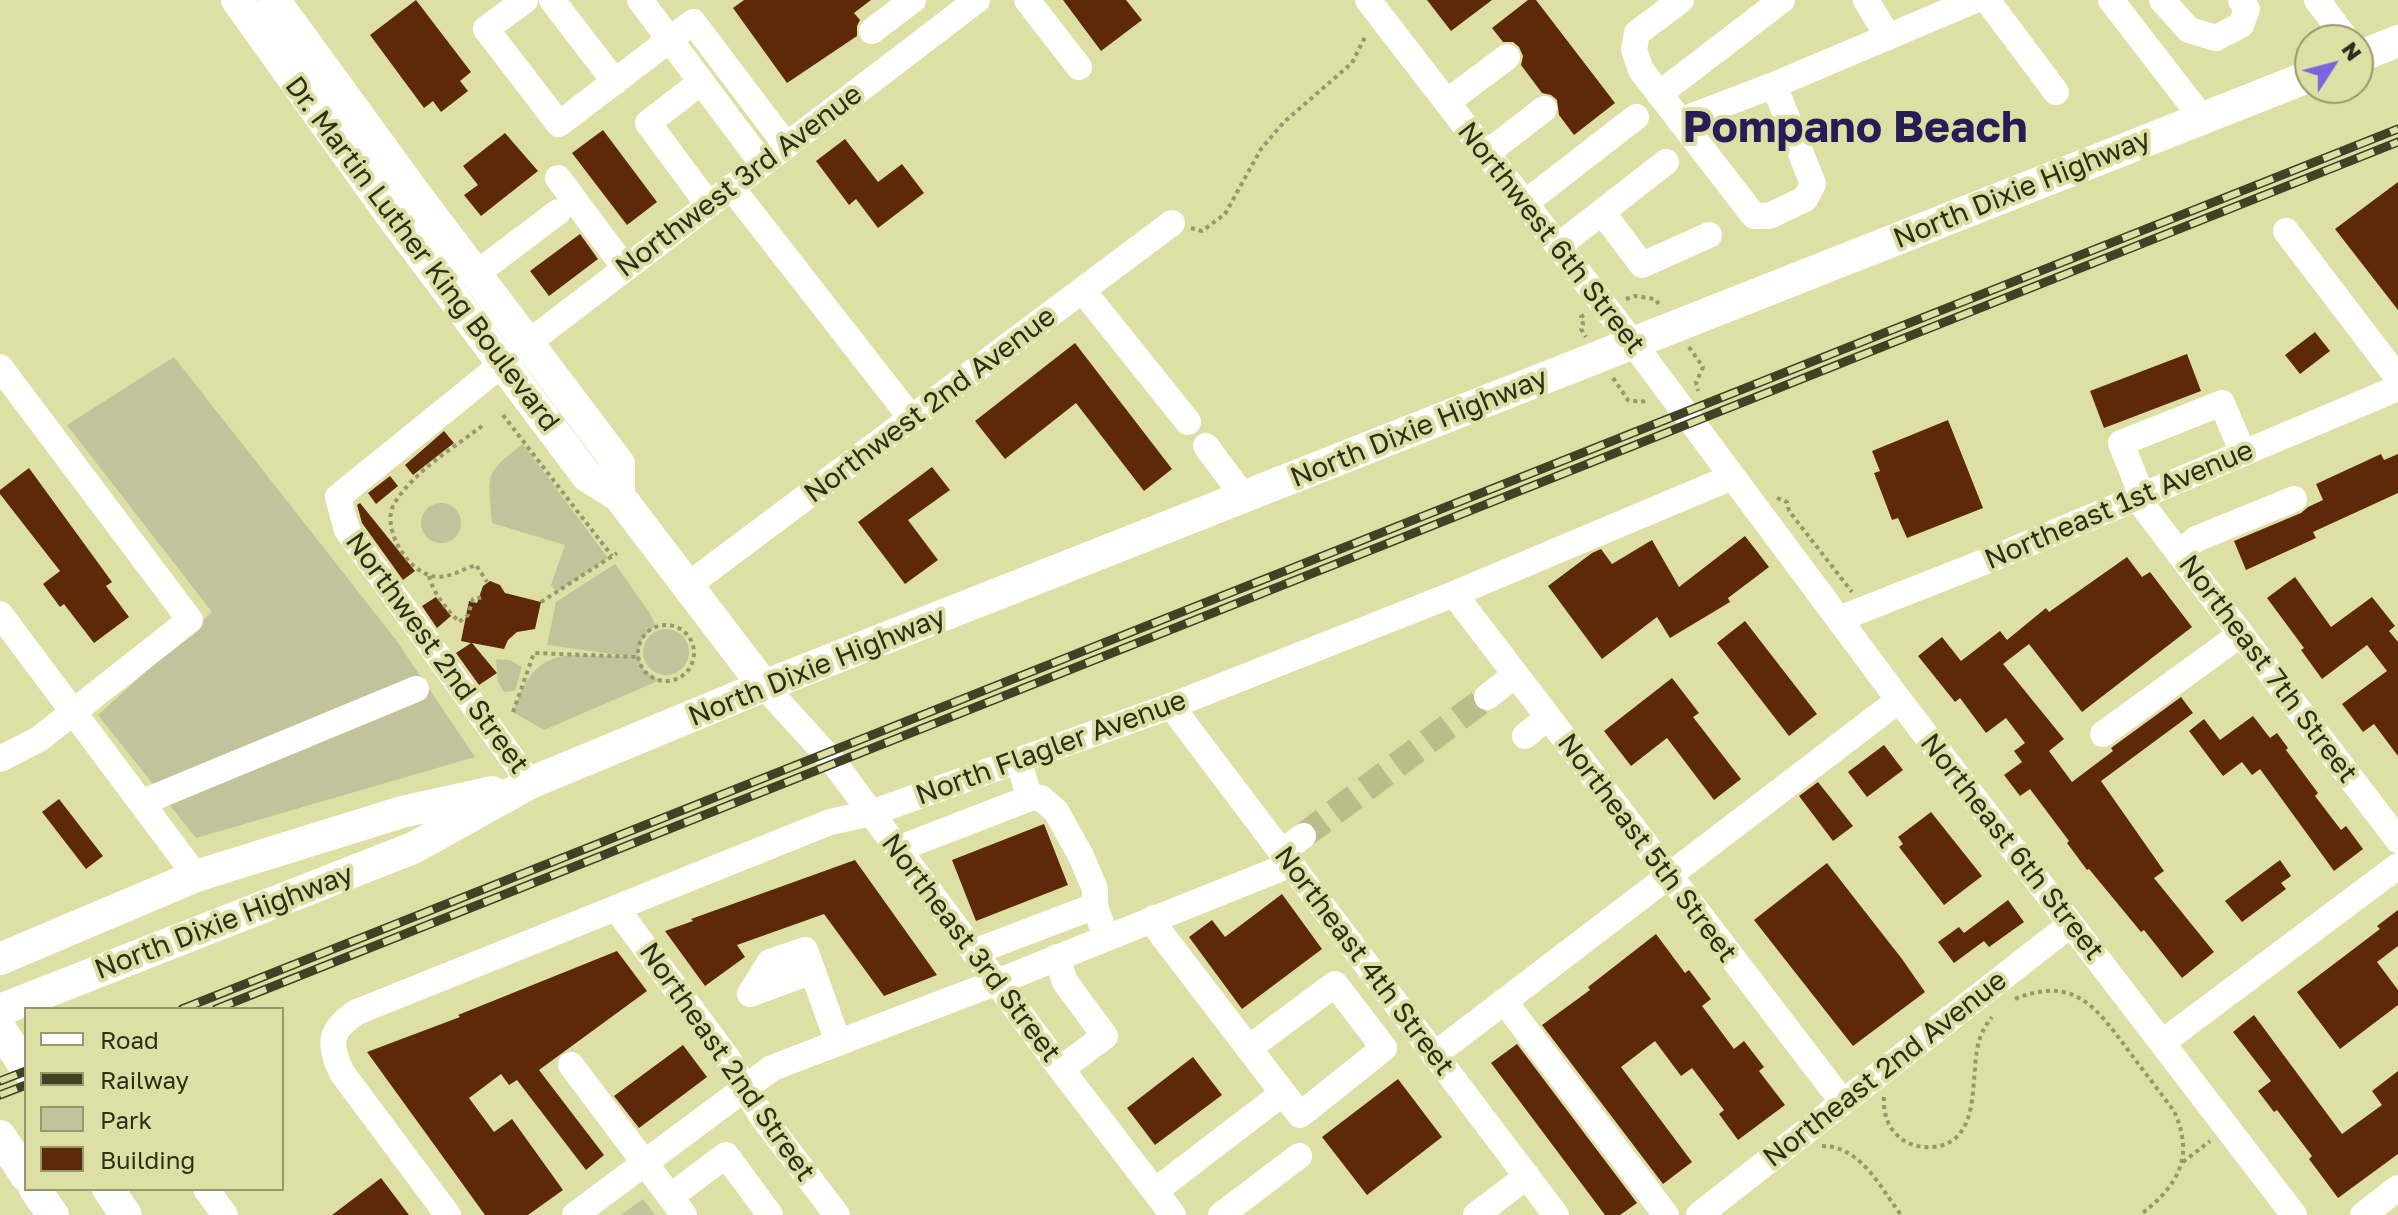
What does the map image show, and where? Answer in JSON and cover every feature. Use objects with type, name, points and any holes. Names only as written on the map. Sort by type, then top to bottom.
[{"type":"main road","name":"Dr. Martin Luther King Boulevard","points":[[237,0],[391,215],[587,476],[619,496],[764,686]]},
{"type":"main road","name":"Dr. Martin Luther King Boulevard","points":[[274,0],[619,464],[619,496]]},
{"type":"main road","points":[[2374,47],[2398,41]]},
{"type":"main road","name":"North Dixie Highway","points":[[0,1010],[413,848],[530,783],[764,686],[2294,82]]},
{"type":"main road","points":[[391,215],[416,195]]},
{"type":"main road","name":"North Dixie Highway","points":[[0,959],[196,876],[402,812],[530,783]]},
{"type":"main road","points":[[0,1029],[24,1065]]},
{"type":"main road","points":[[0,1136],[24,1173]]},
{"type":"main road","points":[[36,1191],[53,1215]]},
{"type":"main road","points":[[109,1191],[126,1215]]},
{"type":"street","points":[[525,0],[486,29],[559,124],[693,22],[786,145]]},
{"type":"street","points":[[552,0],[615,82]]},
{"type":"street","points":[[872,31],[913,0]]},
{"type":"street","name":"Northwest 3rd Avenue","points":[[502,363],[977,0]]},
{"type":"street","points":[[1027,0],[1079,67]]},
{"type":"street","points":[[1681,0],[1637,33],[1634,50],[1641,70],[1754,216],[1769,216],[1805,199],[1813,184],[1774,85]]},
{"type":"street","points":[[1659,94],[1782,0]]},
{"type":"street","points":[[1866,0],[1888,37]]},
{"type":"street","points":[[1680,121],[1975,0]]},
{"type":"street","points":[[1987,0],[2056,92]]},
{"type":"street","points":[[2111,0],[2202,118]]},
{"type":"street","points":[[2162,0],[2189,30],[2216,38],[2241,25],[2247,9],[2241,0]]},
{"type":"street","points":[[2317,0],[2335,24]]},
{"type":"street","points":[[645,2],[762,163]]},
{"type":"street","name":"Northwest 6th Street","points":[[1372,5],[1633,343],[1732,477]]},
{"type":"street","points":[[1447,102],[1507,57]]},
{"type":"street","points":[[701,82],[648,123],[708,204]]},
{"type":"street","points":[[1487,153],[1544,109]]},
{"type":"street","points":[[1525,203],[1636,117]]},
{"type":"street","points":[[1558,246],[1666,162]]},
{"type":"street","points":[[558,178],[625,268]]},
{"type":"street","points":[[731,187],[912,419]]},
{"type":"street","points":[[476,274],[558,212]]},
{"type":"street","points":[[1602,212],[1642,265],[1709,235]]},
{"type":"street","name":"Northwest 2nd Avenue","points":[[687,586],[1172,223]]},
{"type":"street","points":[[2286,231],[2398,378]]},
{"type":"street","points":[[1083,291],[1188,422]]},
{"type":"street","name":"Northwest 2nd Street","points":[[502,363],[338,497],[347,530],[530,783]]},
{"type":"street","points":[[0,367],[190,620],[39,739],[0,759]]},
{"type":"street","name":"Northeast 1st Avenue","points":[[1839,619],[2398,388]]},
{"type":"street","name":"Northeast 7th Street","points":[[2243,453],[2222,403],[2121,443],[2140,497],[2179,553],[2398,840]]},
{"type":"street","points":[[1206,446],[1244,497]]},
{"type":"street","name":"North Flagler Avenue","points":[[448,1215],[342,1073],[333,1055],[332,1040],[341,1023],[357,1012],[830,822],[871,813],[1171,706],[1454,594],[1732,477]]},
{"type":"street","name":"Northeast 6th Street","points":[[1732,477],[2294,1215]]},
{"type":"street","points":[[2179,553],[2196,539],[2294,499]]},
{"type":"street","name":"Northeast 5th Street","points":[[1454,594],[1842,1101]]},
{"type":"street","points":[[0,614],[196,876]]},
{"type":"street","points":[[2103,734],[2241,634]]},
{"type":"street","points":[[1487,697],[1515,675]]},
{"type":"street","name":"Northeast 3rd Street","points":[[764,686],[826,753],[1173,1215]]},
{"type":"street","points":[[143,802],[416,689]]},
{"type":"street","points":[[1434,1055],[1899,700]]},
{"type":"street","name":"Northeast 4th Street","points":[[1171,706],[1556,1215]]},
{"type":"street","points":[[1525,736],[1548,717]]},
{"type":"street","points":[[1018,760],[1030,798]]},
{"type":"street","points":[[898,849],[1030,798],[1041,798],[1056,811],[1081,856],[1095,889],[1095,906],[1106,938]]},
{"type":"street","points":[[575,1215],[772,1068],[1154,918],[1287,858],[1303,836]]},
{"type":"street","points":[[2163,1042],[2398,866]]},
{"type":"street","points":[[974,952],[1095,906]]},
{"type":"street","name":"Northeast 2nd Street","points":[[616,908],[728,1059],[743,1087],[837,1215]]},
{"type":"street","points":[[1154,918],[1159,931],[1300,1115],[1413,1026]]},
{"type":"street","name":"Northeast 2nd Avenue","points":[[1699,1215],[2071,924]]},
{"type":"street","points":[[1057,957],[1065,982],[1105,1036],[1061,1069]]},
{"type":"street","points":[[812,971],[838,1042]]},
{"type":"street","points":[[1249,1048],[1335,984],[1384,1048]]},
{"type":"street","points":[[1504,1001],[1666,1215]]},
{"type":"street","points":[[571,1065],[678,1206],[726,1155],[770,1215]]},
{"type":"street","points":[[1155,1191],[1283,1093]]},
{"type":"street","points":[[1221,1215],[1299,1156]]},
{"type":"street","points":[[1476,1215],[1527,1176]]},
{"type":"street","points":[[2363,1215],[2398,1188]]},
{"type":"street","points":[[207,1191],[225,1215]]},
{"type":"path","points":[[1172,223],[1202,231],[1225,214],[1261,149],[1284,122],[1352,63],[1372,5]]},
{"type":"path","points":[[503,415],[614,554],[541,602]]},
{"type":"path","points":[[482,426],[418,475],[392,507],[390,526],[415,569],[429,576],[446,577],[476,565],[487,582]]},
{"type":"path","points":[[429,576],[443,605],[459,622],[468,615],[473,599],[485,597]]},
{"type":"path","points":[[664,624],[681,629],[693,642],[695,650],[691,667],[685,674],[669,681],[648,675],[638,657],[642,637],[664,624]]},
{"type":"path","points":[[513,712],[534,653],[638,657]]},
{"type":"path","points":[[2003,1006],[2016,998],[2041,991],[2068,993],[2092,1005],[2174,1111],[2184,1143],[2179,1171],[2164,1195],[2140,1215]]},
{"type":"path","points":[[1885,1091],[1883,1109],[1899,1137],[1921,1147],[1947,1143],[1957,1136],[1970,1113],[1979,1040],[1993,1015]]},
{"type":"path","points":[[2181,1163],[2212,1139]]},
{"type":"path","points":[[1815,1146],[1842,1149],[1855,1155],[1901,1215]]},
{"type":"green space","points":[[174,357],[396,640],[475,757],[196,838],[98,715],[212,612],[67,425]]},
{"type":"green space","points":[[523,444],[608,558],[557,592],[551,585],[565,545],[492,523],[491,477],[500,463]]},
{"type":"green space","points":[[441,503],[455,509],[461,523],[455,537],[441,543],[427,537],[421,523],[427,509]]},
{"type":"green space","points":[[615,564],[656,626],[643,639],[639,655],[645,669],[660,680],[544,730],[513,712],[533,673],[544,663],[571,656],[627,656],[547,645],[556,602]]},
{"type":"green space","points":[[666,629],[682,636],[689,652],[682,668],[666,675],[650,668],[643,652],[650,636]]},
{"type":"green space","points":[[496,659],[510,660],[522,667],[515,691],[504,692],[498,682]]},
{"type":"green space","points":[[643,1199],[655,1215],[621,1215]]},
{"type":"building","points":[[416,0],[471,72],[460,81],[468,91],[441,112],[433,101],[424,108],[370,35]]},
{"type":"building","points":[[744,0],[871,0],[854,13],[860,20],[857,36],[787,83],[733,8]]},
{"type":"building","points":[[1063,0],[1126,0],[1142,20],[1101,51]]},
{"type":"building","points":[[1427,0],[1492,0],[1451,31]]},
{"type":"building","points":[[1528,0],[1536,0],[1615,103],[1574,135],[1559,115],[1557,100],[1542,93],[1521,65],[1523,56],[1519,47],[1513,42],[1503,42],[1492,28]]},
{"type":"building","points":[[603,130],[657,202],[627,225],[572,153]]},
{"type":"building","points":[[505,133],[538,171],[481,216],[464,195],[478,185],[463,166]]},
{"type":"building","points":[[845,139],[878,182],[902,164],[924,193],[878,228],[856,199],[849,205],[816,161]]},
{"type":"building","points":[[2398,182],[2398,310],[2335,229]]},
{"type":"building","points":[[580,234],[598,259],[549,296],[530,271]]},
{"type":"building","points":[[2315,332],[2330,351],[2300,374],[2285,355]]},
{"type":"building","points":[[1075,343],[1172,469],[1144,491],[1076,403],[1005,459],[975,421]]},
{"type":"building","points":[[2187,354],[2201,391],[2104,428],[2090,391]]},
{"type":"building","points":[[1948,420],[1983,508],[1907,538],[1898,518],[1892,520],[1874,473],[1880,471],[1872,451]]},
{"type":"building","points":[[444,431],[454,443],[413,475],[405,465]]},
{"type":"building","points":[[2381,454],[2384,460],[2398,454],[2398,493],[2313,532],[2316,538],[2246,570],[2234,541],[2301,513],[2323,500],[2316,484]]},
{"type":"building","points":[[932,467],[950,490],[908,520],[938,560],[905,584],[858,522]]},
{"type":"building","points":[[29,468],[112,582],[106,586],[129,617],[94,643],[64,604],[60,607],[43,584],[60,571],[0,494],[0,490]]},
{"type":"building","points":[[390,476],[398,486],[376,504],[368,493]]},
{"type":"building","points":[[360,503],[415,571],[403,580],[362,523],[357,505]]},
{"type":"building","points":[[1745,536],[1769,567],[1728,598],[1730,602],[1670,638],[1657,617],[1602,659],[1548,586],[1601,549],[1612,564],[1652,540],[1679,587]]},
{"type":"building","points":[[2127,557],[2142,577],[2150,572],[2192,627],[2082,712],[2029,644],[2003,664],[2064,739],[2049,751],[2072,782],[2113,751],[2111,748],[2181,697],[2193,713],[2101,781],[2164,871],[2154,878],[2214,952],[2182,978],[2144,930],[2141,932],[2087,870],[2030,789],[2020,796],[2004,775],[2022,762],[2014,751],[2025,743],[2006,718],[1986,733],[1960,698],[1955,702],[1918,656],[1942,637],[1961,661],[2000,631],[2007,640],[2046,608],[2049,612]]},
{"type":"building","points":[[2295,577],[2331,627],[2372,597],[2395,626],[2389,631],[2398,642],[2398,756],[2374,724],[2363,732],[2342,704],[2387,671],[2367,645],[2322,679],[2301,650],[2304,648],[2267,598]]},
{"type":"building","points":[[490,581],[500,585],[505,593],[541,602],[535,629],[517,632],[504,649],[472,643],[497,673],[479,685],[456,653],[471,643],[461,641],[469,601],[477,603],[483,586]]},
{"type":"building","points":[[436,597],[451,616],[437,628],[422,606]]},
{"type":"building","points":[[1745,621],[1817,714],[1789,736],[1717,643]]},
{"type":"building","points":[[1672,678],[1699,713],[1693,717],[1741,779],[1714,800],[1667,738],[1631,766],[1604,731]]},
{"type":"building","points":[[2253,716],[2270,738],[2277,733],[2318,793],[2315,796],[2341,830],[2346,826],[2363,849],[2334,871],[2260,769],[2252,775],[2242,762],[2223,776],[2189,731],[2204,719],[2220,740]]},
{"type":"building","points":[[1884,745],[1903,770],[1867,797],[1848,772]]},
{"type":"building","points":[[1818,782],[1853,826],[1833,841],[1799,796]]},
{"type":"building","points":[[59,799],[103,856],[86,869],[42,812]]},
{"type":"building","points":[[1931,812],[1982,876],[1944,905],[1899,847],[1903,844],[1898,837]]},
{"type":"building","points":[[1044,824],[1068,885],[976,921],[952,860]]},
{"type":"building","points":[[855,860],[937,975],[884,996],[824,914],[737,945],[745,957],[705,986],[665,931],[693,921],[691,919]]},
{"type":"building","points":[[2280,860],[2291,876],[2281,883],[2286,889],[2242,922],[2225,901]]},
{"type":"building","points":[[1827,863],[1925,992],[1853,1046],[1754,920]]},
{"type":"building","points":[[1282,894],[1322,949],[1242,1009],[1189,937],[1212,920],[1225,937]]},
{"type":"building","points":[[2008,900],[2024,922],[1989,947],[1984,941],[1954,963],[1938,942],[1959,927],[1964,933]]},
{"type":"building","points":[[2398,910],[2398,946],[2377,962],[2398,990],[2398,1005],[2340,1049],[2297,992],[2380,929],[2377,926]]},
{"type":"building","points":[[1656,934],[1685,973],[1689,970],[1711,999],[1702,1006],[1734,1049],[1744,1041],[1764,1067],[1759,1071],[1785,1105],[1738,1140],[1719,1114],[1724,1110],[1692,1068],[1681,1076],[1655,1041],[1621,1067],[1692,1162],[1663,1184],[1542,1025],[1590,990],[1588,987]]},
{"type":"building","points":[[617,951],[647,991],[539,1070],[604,1155],[586,1170],[517,1080],[509,1085],[501,1074],[469,1098],[494,1132],[512,1119],[563,1190],[528,1215],[485,1215],[367,1052]]},
{"type":"building","points":[[2254,1015],[2342,1134],[2382,1105],[2372,1091],[2398,1071],[2398,1154],[2338,1198],[2309,1159],[2312,1156],[2277,1110],[2274,1112],[2258,1091],[2271,1081],[2233,1032]]},
{"type":"building","points":[[1517,1044],[1637,1203],[1620,1215],[1605,1215],[1491,1063]]},
{"type":"building","points":[[683,1045],[707,1077],[639,1128],[614,1096]]},
{"type":"building","points":[[1193,1057],[1222,1095],[1155,1145],[1127,1108]]},
{"type":"building","points":[[1398,1079],[1442,1137],[1367,1195],[1322,1137]]},
{"type":"building","points":[[381,1178],[409,1215],[332,1215]]},
{"type":"tunnel","points":[[1303,836],[1487,697]]},
{"type":"railway","points":[[187,1007],[2398,129]]},
{"type":"railway","points":[[221,1007],[2398,142]]},
{"type":"railway","points":[[0,1081],[24,1072]]},
{"type":"railway","points":[[0,1095],[24,1086]]},
{"type":"district","name":"Pompano Beach","points":[[1855,128]]}]
